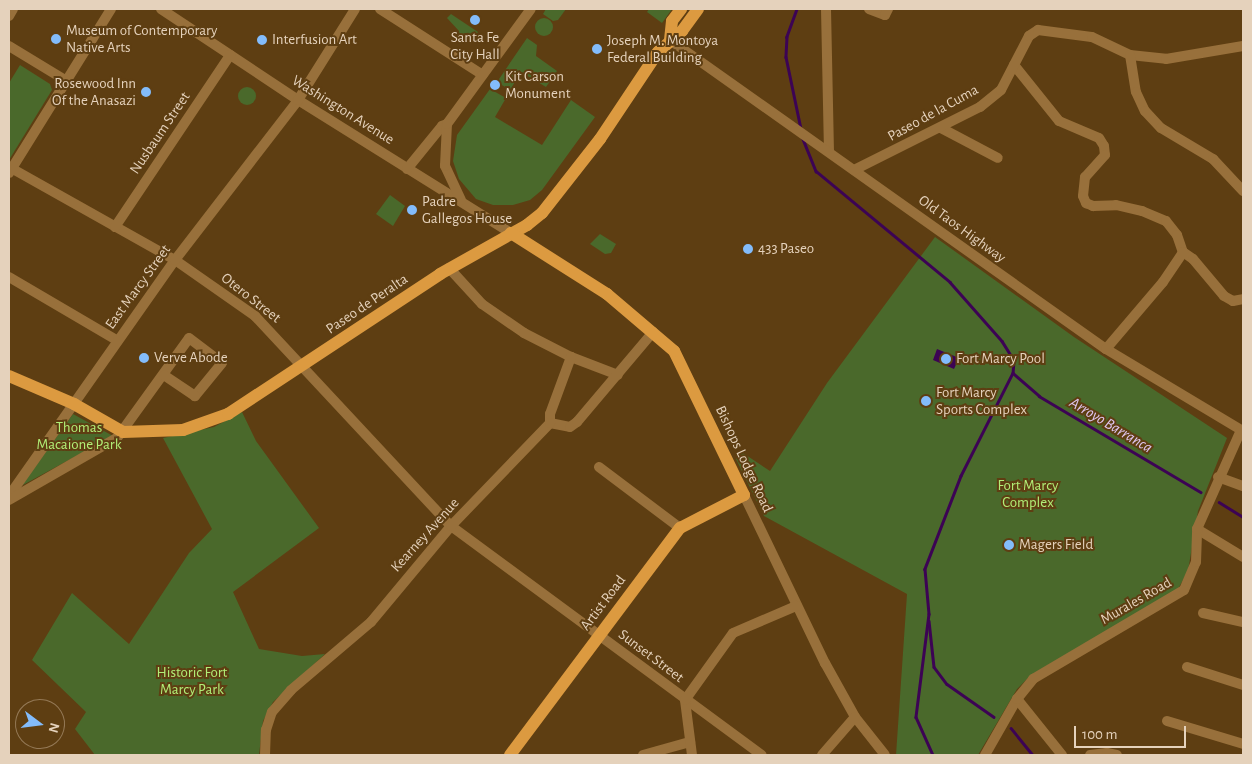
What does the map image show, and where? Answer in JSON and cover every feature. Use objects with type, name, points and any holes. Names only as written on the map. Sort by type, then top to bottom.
[{"type":"main road","name":"Paseo de Peralta","points":[[670,40],[672,21],[681,9]]},
{"type":"main road","name":"Paseo de Peralta","points":[[9,376],[74,404],[124,432],[172,432],[206,424],[303,367],[449,268],[527,225],[553,202],[658,52],[682,31],[698,9]]},
{"type":"main road","name":"Bishops Lodge Road","points":[[511,233],[607,294],[653,332],[678,358],[744,495]]},
{"type":"main road","name":"Artist Road","points":[[510,755],[680,528],[744,495]]},
{"type":"street","points":[[9,16],[13,9]]},
{"type":"street","points":[[10,170],[111,9]]},
{"type":"street","name":"Washington Avenue","points":[[161,9],[298,100],[511,233]]},
{"type":"street","name":"East Marcy Street","points":[[9,498],[175,260],[298,100],[355,9]]},
{"type":"street","points":[[380,9],[483,75]]},
{"type":"street","points":[[463,203],[450,182],[445,166],[448,124],[531,9]]},
{"type":"street","points":[[826,9],[829,152]]},
{"type":"street","points":[[869,9],[886,12]]},
{"type":"street","name":"Paseo de la Cuma","points":[[854,170],[980,107],[1001,90],[1029,36],[1038,30],[1092,37],[1130,54],[1166,59],[1243,46]]},
{"type":"street","name":"Old Taos Highway","points":[[670,40],[1106,350],[1242,431]]},
{"type":"street","points":[[9,46],[65,80]]},
{"type":"street","points":[[1130,54],[1136,92],[1145,111],[1161,128],[1213,158],[1243,191]]},
{"type":"street","name":"Nusbaum Street","points":[[115,228],[230,55]]},
{"type":"street","points":[[1014,65],[1059,120],[1099,138],[1104,146],[1105,155],[1085,177],[1083,196],[1086,202],[1093,206],[1116,205],[1142,211],[1166,221],[1176,235],[1183,252],[1194,260],[1224,296],[1233,301],[1243,299]]},
{"type":"street","points":[[408,169],[442,126],[448,124]]},
{"type":"street","points":[[941,128],[998,158]]},
{"type":"street","name":"Otero Street","points":[[10,170],[175,260],[255,316],[451,526]]},
{"type":"street","points":[[1106,350],[1163,282],[1183,252]]},
{"type":"street","points":[[449,268],[495,314],[571,357],[618,375]]},
{"type":"street","points":[[9,277],[118,341]]},
{"type":"street","points":[[571,357],[550,414],[550,423],[570,427],[577,422],[653,332]]},
{"type":"street","points":[[9,498],[124,432],[189,338],[222,363],[195,396],[164,375]]},
{"type":"street","name":"Kearney Avenue","points":[[265,755],[266,730],[272,712],[291,690],[371,622],[451,526],[550,423]]},
{"type":"street","name":"Murales Road","points":[[985,755],[1017,699],[1033,680],[1054,665],[1184,590],[1196,562],[1197,529],[1218,477],[1242,431]]},
{"type":"street","points":[[599,467],[680,528]]},
{"type":"street","points":[[1218,477],[1243,486]]},
{"type":"street","name":"Bishops Lodge Road","points":[[744,495],[796,606],[855,717],[885,755]]},
{"type":"street","name":"Sunset Street","points":[[451,526],[762,755]]},
{"type":"street","points":[[1197,529],[1243,557]]},
{"type":"street","points":[[692,755],[685,700],[733,633],[796,606]]},
{"type":"street","points":[[1203,613],[1243,622]]},
{"type":"street","points":[[1187,667],[1243,685]]},
{"type":"street","points":[[1017,699],[1062,755]]},
{"type":"street","points":[[822,755],[855,717]]},
{"type":"street","points":[[1167,721],[1243,744]]},
{"type":"street","points":[[643,755],[690,742]]},
{"type":"street","points":[[1090,755],[1117,755]]},
{"type":"green space","points":[[546,9],[566,9],[558,20],[553,21],[543,14]]},
{"type":"green space","points":[[649,9],[672,9],[662,23],[647,12]]},
{"type":"green space","points":[[451,14],[478,32],[470,43],[460,39],[459,31],[447,18]]},
{"type":"green space","points":[[540,18],[548,18],[553,23],[551,34],[540,36],[535,31],[535,23]]},
{"type":"green space","points":[[527,38],[537,45],[536,56],[557,71],[546,87],[521,72],[510,90],[497,82]]},
{"type":"green space","points":[[20,65],[50,84],[52,90],[9,160],[9,83]]},
{"type":"green space","points":[[247,87],[253,90],[256,96],[253,102],[247,105],[241,102],[238,96],[241,90]]},
{"type":"green space","points":[[490,89],[506,98],[495,117],[542,145],[571,100],[595,117],[542,190],[530,200],[513,205],[493,205],[476,199],[459,179],[453,161],[457,135]]},
{"type":"green space","points":[[390,195],[405,206],[393,226],[376,214]]},
{"type":"green space","points":[[600,234],[616,244],[611,253],[605,254],[590,244]]},
{"type":"green space","name":"Fort Marcy Complex","points":[[935,237],[1074,337],[1227,438],[1198,511],[1188,571],[1178,589],[1031,675],[1017,689],[978,755],[896,755],[907,594],[764,516],[736,459],[743,453],[770,471],[827,383]]},
{"type":"green space","name":"Historic Fort Marcy Park","points":[[242,412],[256,441],[319,528],[233,592],[259,649],[302,656],[325,654],[273,702],[263,721],[259,755],[95,755],[75,729],[86,712],[32,660],[72,593],[129,644],[189,553],[212,529],[163,438],[214,427]]},
{"type":"green space","name":"Thomas Macaione Park","points":[[73,414],[113,436],[21,486],[27,478]]},
{"type":"shaded area","name":"Fort Marcy Pool","points":[[937,349],[959,358],[954,369],[933,360]]},
{"type":"waterway","points":[[797,9],[787,37],[786,57],[801,129]]},
{"type":"waterway","points":[[803,139],[816,171],[950,282],[1002,341],[1014,360],[1013,373],[961,476],[925,569],[929,614],[916,717],[933,755]]},
{"type":"waterway","name":"Arroyo Barranca","points":[[1013,373],[1039,396],[1201,492]]},
{"type":"waterway","name":"Arroyo Barranca","points":[[1219,502],[1243,517]]},
{"type":"waterway","points":[[929,621],[934,667],[947,684],[994,717]]},
{"type":"waterway","points":[[1011,728],[1033,755]]},
{"type":"place","name":"Santa Fe City Hall","points":[[475,20]]},
{"type":"place","name":"Museum of Contemporary Native Arts","points":[[56,39]]},
{"type":"place","name":"Interfusion Art","points":[[262,40]]},
{"type":"place","name":"Joseph M. Montoya Federal Building","points":[[597,49]]},
{"type":"place","name":"Kit Carson Monument","points":[[495,85]]},
{"type":"place","name":"Rosewood Inn Of the Anasazi","points":[[146,92]]},
{"type":"place","name":"Padre Gallegos House","points":[[412,210]]},
{"type":"place","name":"433 Paseo","points":[[748,249]]},
{"type":"place","name":"Verve Abode","points":[[144,358]]},
{"type":"place","name":"Fort Marcy Pool","points":[[946,359]]},
{"type":"place","name":"Fort Marcy Sports Complex","points":[[926,401]]},
{"type":"place","name":"Magers Field","points":[[1009,545]]}]
